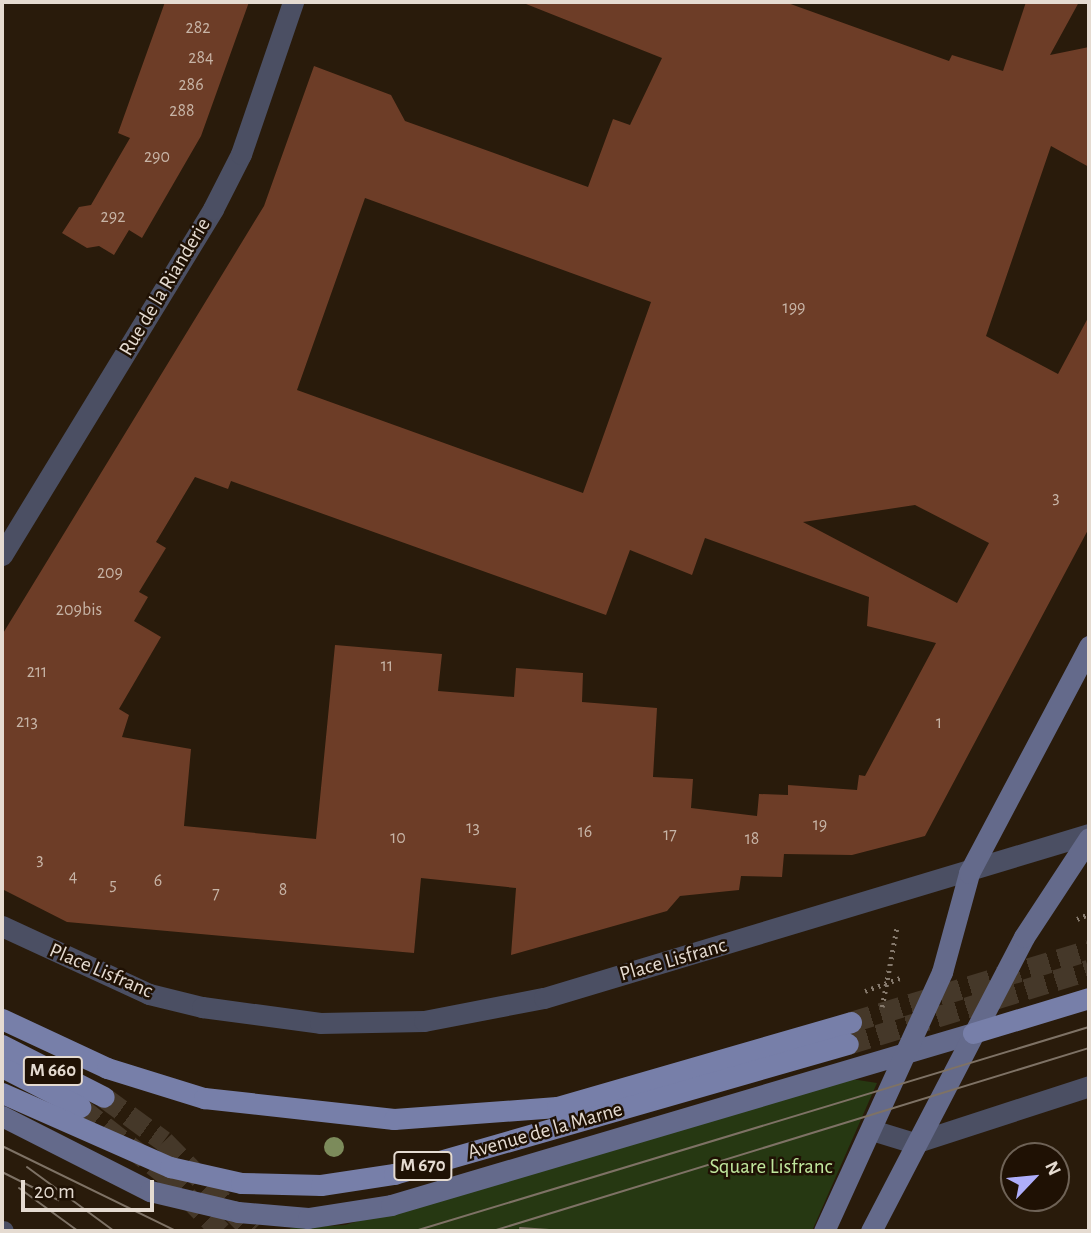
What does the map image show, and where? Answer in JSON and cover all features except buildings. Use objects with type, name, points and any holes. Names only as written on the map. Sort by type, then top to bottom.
[{"type":"main road","points":[[824,1231],[875,1131],[956,937],[970,873],[1089,646]]},
{"type":"main road","points":[[871,1231],[914,1143],[1024,937],[1089,836]]},
{"type":"main road","points":[[2,1116],[150,1191],[238,1212],[308,1218],[391,1205],[1089,998]]},
{"type":"main road","name":"Avenue de la Marne","points":[[2,1019],[81,1058],[205,1098],[394,1119],[556,1107],[851,1022]]},
{"type":"main road","name":"Avenue de la Marne","points":[[2,1093],[170,1167],[241,1183],[321,1185],[407,1170],[848,1044]]},
{"type":"main road","name":"M 660","points":[[2,1045],[104,1097]]},
{"type":"main road","name":"M 660","points":[[2,1067],[80,1107]]},
{"type":"street","name":"Rue de la Rianderie","points":[[2,555],[213,209],[241,154],[293,2]]},
{"type":"street","points":[[970,873],[1089,836]]},
{"type":"street","name":"Place Lisfranc","points":[[2,926],[162,997],[259,1018],[384,1024],[544,998],[970,873]]},
{"type":"street","points":[[875,1131],[914,1143],[1089,1086]]},
{"type":"green space","name":"Square Lisfranc","points":[[845,1078],[877,1083],[812,1231],[291,1231],[290,1228],[345,1225]]},
{"type":"tunnel","points":[[851,1022],[1089,950]]},
{"type":"tunnel","points":[[848,1044],[1089,970]]},
{"type":"tunnel","points":[[104,1097],[164,1141],[252,1231]]},
{"type":"tunnel","points":[[80,1107],[165,1174],[221,1231]]},
{"type":"tram line","points":[[415,1231],[1089,1027]]},
{"type":"tram line","points":[[493,1231],[1089,1048]]},
{"type":"tram line","points":[[2,1146],[176,1231]]},
{"type":"tram line","points":[[27,1167],[114,1231]]},
{"type":"tram line","points":[[2,1172],[58,1200]]},
{"type":"tram line","points":[[19,1188],[78,1231]]},
{"type":"tram line","points":[[520,1228],[564,1231]]}]
